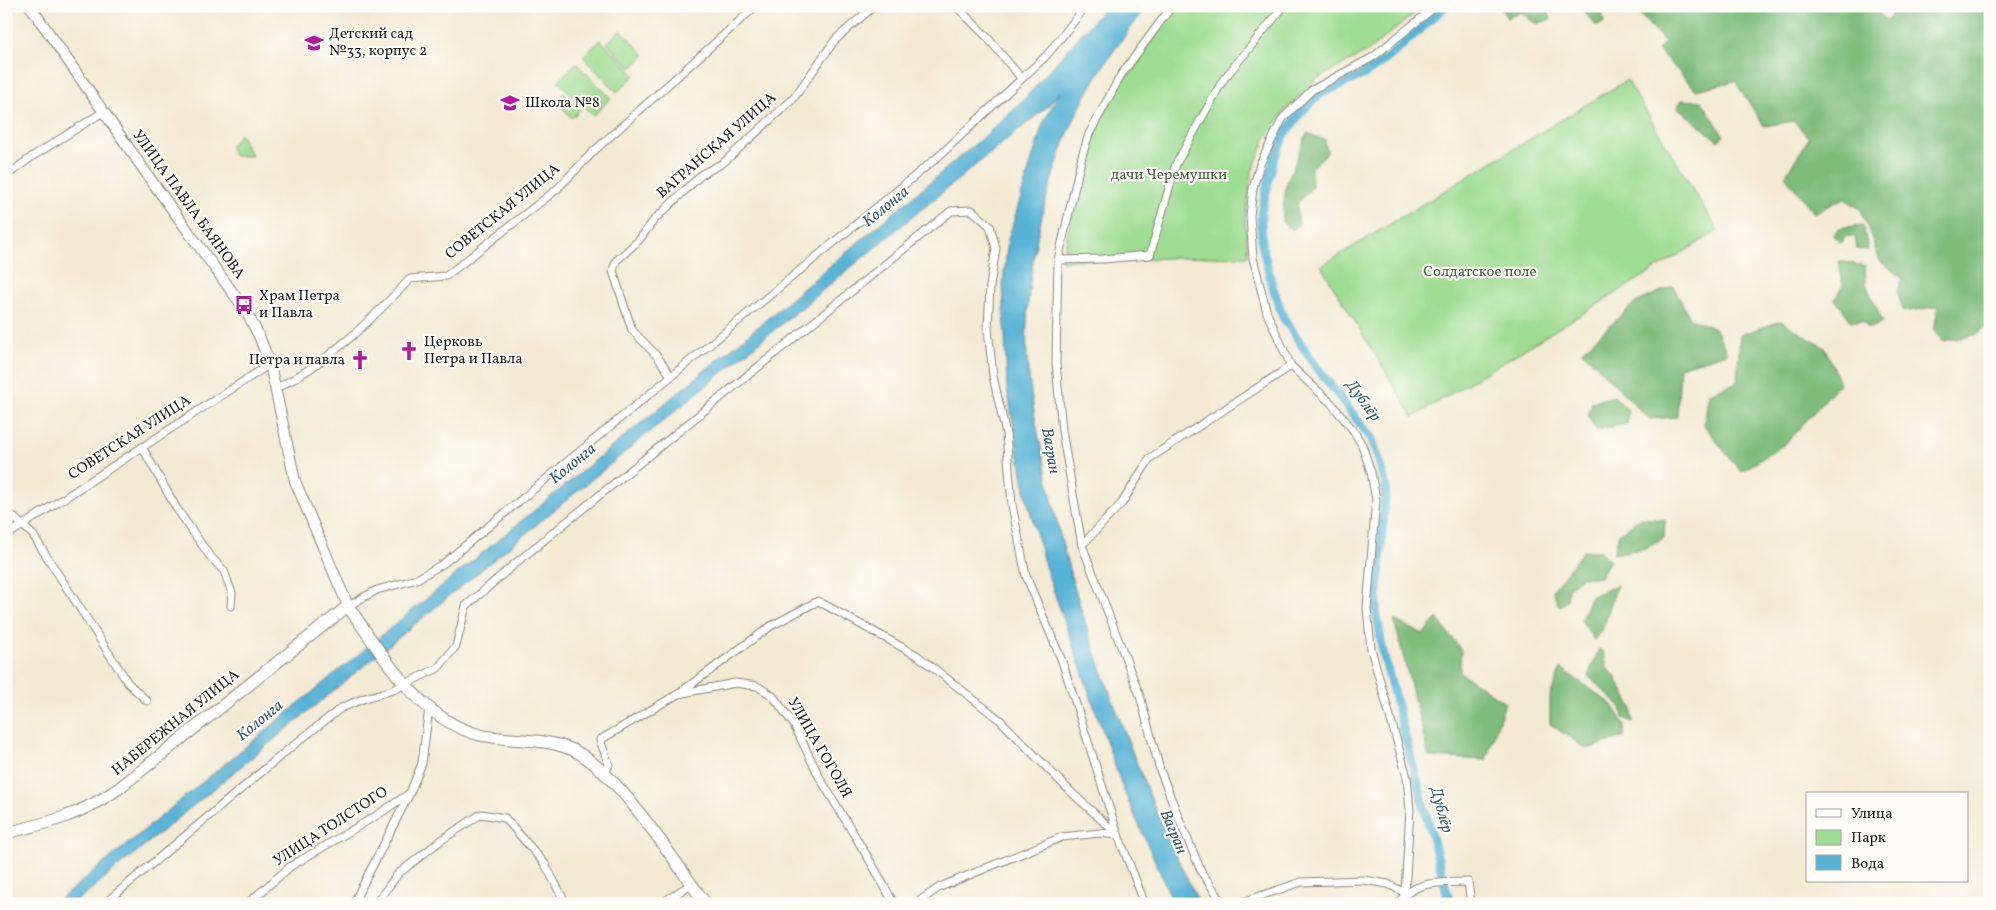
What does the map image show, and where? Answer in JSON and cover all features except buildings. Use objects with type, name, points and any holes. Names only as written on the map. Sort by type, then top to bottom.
[{"type":"highway","points":[[348,606],[405,684],[429,708],[455,726],[479,734],[549,743],[573,750],[605,773],[635,809],[706,904]]},
{"type":"highway","name":"НАБЕРЕЖНАЯ УЛИЦА","points":[[6,832],[65,818],[85,810],[118,790],[348,606]]},
{"type":"main road","name":"УЛИЦА ПАВЛА БАЯНОВА","points":[[30,6],[103,112],[246,311],[259,336],[270,364],[295,482],[348,606]]},
{"type":"street","name":"СОВЕТСКАЯ УЛИЦА","points":[[275,389],[307,371],[362,328],[410,279],[446,276],[556,190],[594,151],[756,6]]},
{"type":"street","name":"ВАГРАНСКАЯ УЛИЦА","points":[[671,376],[657,356],[642,343],[632,330],[613,271],[616,261],[639,240],[654,220],[702,174],[723,163],[793,99],[836,40],[874,6]]},
{"type":"street","points":[[956,6],[987,37],[1021,78]]},
{"type":"street","points":[[348,606],[377,590],[417,579],[444,563],[939,156],[1047,55],[1086,6]]},
{"type":"street","points":[[1172,6],[1121,75],[1089,134],[1079,165],[1058,260],[1057,373],[1062,431],[1082,545],[1140,696],[1160,770],[1182,826],[1202,873],[1224,904]]},
{"type":"street","points":[[1058,260],[1103,259],[1150,254],[1176,164],[1223,80],[1284,6]]},
{"type":"street","points":[[1398,904],[1405,892],[1410,810],[1406,777],[1371,649],[1367,608],[1376,500],[1371,472],[1362,445],[1353,430],[1330,403],[1291,366],[1267,313],[1252,258],[1250,216],[1253,188],[1260,164],[1282,118],[1312,90],[1374,57],[1436,6]]},
{"type":"street","points":[[6,176],[33,156],[103,112]]},
{"type":"street","points":[[104,904],[290,748],[341,708],[405,684],[438,668],[456,646],[466,606],[517,562],[951,211],[972,210],[990,226],[996,248],[990,286],[988,329],[993,376],[1006,434],[1012,504],[1026,576],[1062,661],[1118,836],[1145,904]]},
{"type":"street","name":"СОВЕТСКАЯ УЛИЦА","points":[[6,536],[270,364]]},
{"type":"street","points":[[1082,545],[1122,503],[1150,458],[1291,366]]},
{"type":"street","points":[[142,447],[177,509],[209,555],[224,571],[232,593],[231,606]]},
{"type":"street","points":[[6,510],[33,535],[128,683],[147,701]]},
{"type":"street","points":[[678,694],[771,626],[818,601],[918,656],[1000,720],[1071,792],[1118,836]]},
{"type":"street","name":"УЛИЦА ГОГОЛЯ","points":[[605,773],[609,765],[600,740],[678,694],[735,683],[757,686],[773,696],[794,725],[820,778],[894,904]]},
{"type":"street","name":"УЛИЦА ТОЛСТОГО","points":[[247,904],[291,866],[379,814],[410,793],[422,763],[429,708]]},
{"type":"street","points":[[353,904],[410,793]]},
{"type":"street","points":[[375,904],[398,874],[440,841],[482,814],[505,818],[545,864],[566,904]]},
{"type":"street","points":[[915,904],[940,887],[1062,836],[1100,834],[1118,836]]},
{"type":"street","points":[[1237,904],[1301,882],[1364,880],[1388,884],[1405,892]]},
{"type":"street","points":[[1405,892],[1422,884],[1468,882],[1471,904]]},
{"type":"street","points":[[662,904],[691,884]]},
{"type":"green space","name":"дачи Черемушки","points":[[1177,6],[1424,6],[1367,52],[1318,78],[1285,110],[1265,140],[1252,172],[1245,218],[1248,256],[1062,261],[1078,186],[1096,130],[1129,71]]},
{"type":"green space","points":[[1500,6],[1546,6],[1551,19],[1536,24],[1521,12],[1507,18]]},
{"type":"green space","points":[[1579,6],[1600,6],[1604,22],[1597,27]]},
{"type":"green space","points":[[1632,6],[1872,6],[1887,21],[1898,6],[1990,6],[1990,323],[1975,335],[1943,341],[1934,332],[1938,306],[1904,312],[1897,291],[1903,279],[1880,261],[1861,210],[1844,198],[1814,213],[1785,176],[1809,138],[1794,121],[1764,126],[1735,81],[1696,90],[1658,50],[1665,42]]},
{"type":"green space","points":[[621,30],[645,55],[631,68],[607,43]]},
{"type":"green space","points":[[601,40],[635,75],[617,92],[583,57]]},
{"type":"green space","points":[[576,63],[611,98],[593,116],[558,81]]},
{"type":"green space","name":"Солдатское поле","points":[[1627,80],[1718,231],[1413,417],[1321,266]]},
{"type":"green space","points":[[564,93],[580,110],[572,118],[556,101]]},
{"type":"green space","points":[[1682,100],[1702,101],[1724,136],[1718,141],[1677,107]]},
{"type":"green space","points":[[1307,133],[1325,140],[1327,153],[1311,168],[1312,187],[1297,204],[1299,225],[1293,230],[1282,222],[1286,185]]},
{"type":"green space","points":[[240,134],[252,156],[234,156],[230,147]]},
{"type":"green space","points":[[1863,225],[1868,250],[1857,249],[1855,237],[1847,236],[1841,243],[1833,236],[1839,228]]},
{"type":"green space","points":[[1839,261],[1865,266],[1866,284],[1883,322],[1869,329],[1863,321],[1851,321],[1835,299],[1843,285]]},
{"type":"green space","points":[[1673,286],[1690,318],[1716,329],[1727,353],[1680,367],[1677,417],[1649,419],[1582,351],[1635,303]]},
{"type":"green space","points":[[1781,321],[1825,348],[1840,383],[1785,444],[1741,472],[1704,425],[1709,393],[1737,382],[1740,335]]},
{"type":"green space","points":[[1614,396],[1628,410],[1627,424],[1596,430],[1588,416],[1592,402]]},
{"type":"green space","points":[[1640,518],[1665,520],[1664,538],[1646,548],[1613,554],[1619,534]]},
{"type":"green space","points":[[1583,551],[1601,551],[1610,560],[1600,577],[1581,577],[1568,589],[1567,601],[1559,607],[1553,590]]},
{"type":"green space","points":[[1617,585],[1603,628],[1594,640],[1581,620],[1590,597]]},
{"type":"green space","points":[[1437,618],[1461,650],[1460,672],[1505,703],[1486,760],[1429,757],[1394,620],[1423,634]]},
{"type":"green space","points":[[1599,649],[1604,653],[1607,668],[1615,676],[1632,708],[1633,722],[1623,718],[1621,707],[1588,676]]},
{"type":"green space","points":[[1561,668],[1611,704],[1624,724],[1624,737],[1587,749],[1550,724],[1550,696]]},
{"type":"water","points":[[1106,6],[1148,6],[1097,76],[1070,129],[1058,160],[1048,192],[1033,260],[1027,326],[1028,371],[1056,516],[1083,616],[1146,786],[1185,875],[1200,904],[1174,904],[1123,789],[1045,566],[1026,496],[1007,389],[1003,281],[1008,240],[1043,123],[1060,92],[1048,106],[73,904],[54,904],[736,345],[986,135],[1026,97]]},
{"type":"waterway","name":"Дублёр","points":[[1446,6],[1389,57],[1363,75],[1320,94],[1301,112],[1285,134],[1274,158],[1261,213],[1262,244],[1271,282],[1283,317],[1315,365],[1372,439],[1386,485],[1376,610],[1383,653],[1450,904]]},
{"type":"place","name":"Детский сад №33, корпус 2","points":[[314,43]]},
{"type":"place","name":"Школа №8","points":[[510,103]]},
{"type":"place","name":"Храм Петра и Павла","points":[[244,305]]},
{"type":"place","name":"Церковь Петра и Павла","points":[[409,351]]},
{"type":"place","name":"Петра и павла","points":[[360,360]]},
{"type":"water label","name":"Колонга","points":[[886,207]]},
{"type":"water label","name":"Вагран","points":[[1050,451]]},
{"type":"water label","name":"Колонга","points":[[573,464]]},
{"type":"water label","name":"Колонга","points":[[260,721]]},
{"type":"water label","name":"Вагран","points":[[1173,832]]}]
